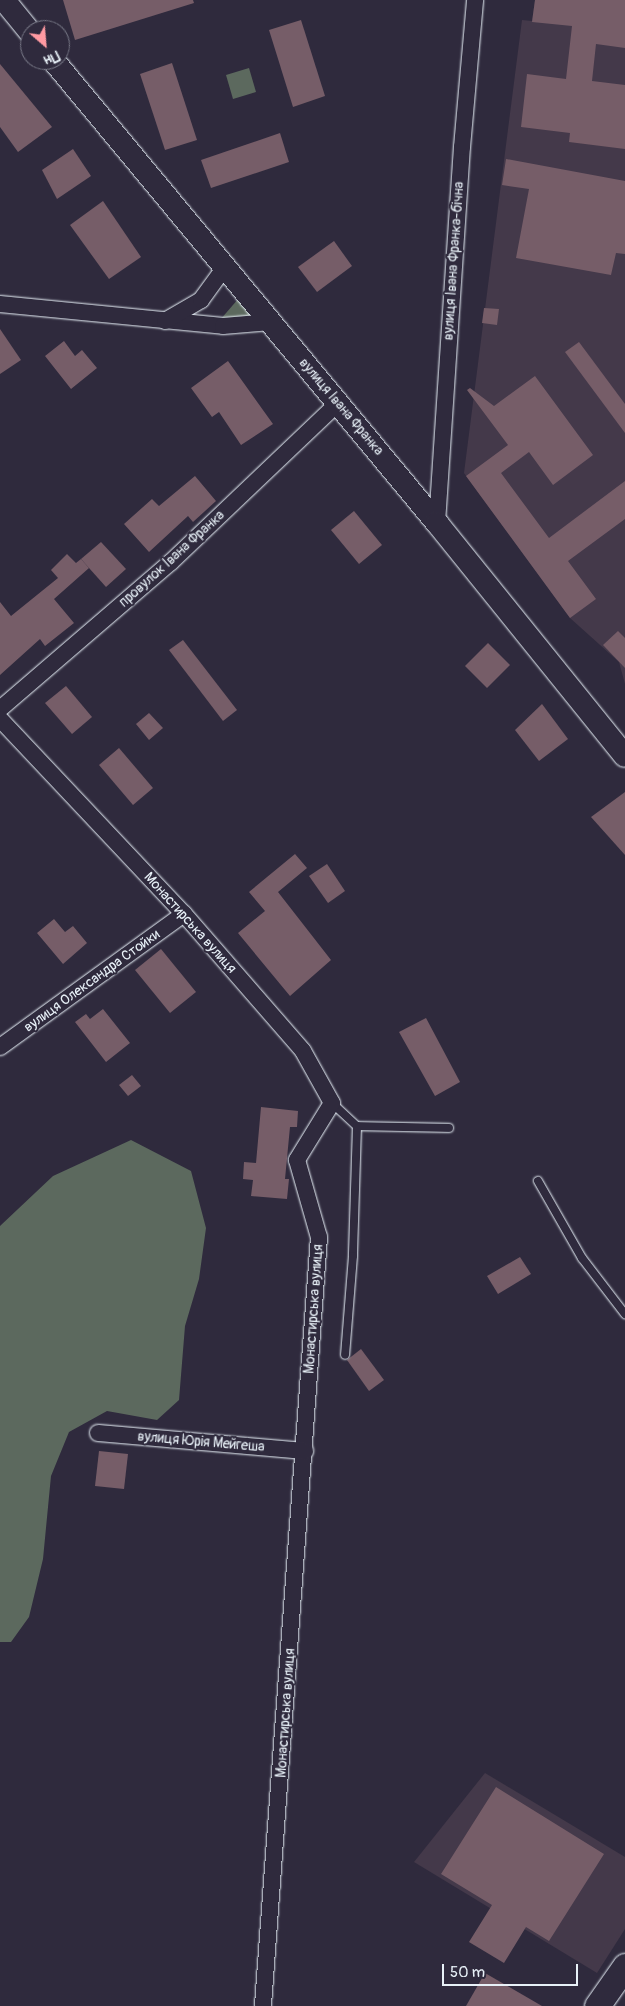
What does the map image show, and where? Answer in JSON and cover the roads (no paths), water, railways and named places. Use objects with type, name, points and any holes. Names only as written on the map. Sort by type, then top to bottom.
[{"type":"main road","points":[[597,2006],[625,1966]]},
{"type":"street","name":"вулиця Івана Франка-бічна","points":[[437,523],[462,147],[475,0]]},
{"type":"street","points":[[10,1],[22,20]]},
{"type":"street","name":"вулиця Івана Франка","points":[[61,70],[437,523],[625,756]]},
{"type":"street","points":[[165,321],[201,300],[225,267]]},
{"type":"street","points":[[0,304],[223,326],[271,322]]},
{"type":"street","name":"провулок Івана Франка","points":[[0,708],[172,562],[338,403]]},
{"type":"street","name":"Монастирська вулиця","points":[[0,720],[184,914],[303,1050],[332,1103],[296,1160],[319,1237],[263,2006]]},
{"type":"street","name":"вулиця Олександра Стойки","points":[[0,1048],[184,914]]},
{"type":"street","name":"вулиця Юрія Мейгеша","points":[[98,1433],[304,1451]]},
{"type":"lane","points":[[332,1103],[357,1126],[449,1128]]},
{"type":"lane","points":[[345,1355],[353,1256],[357,1126]]},
{"type":"lane","points":[[538,1181],[582,1258],[625,1314]]}]
